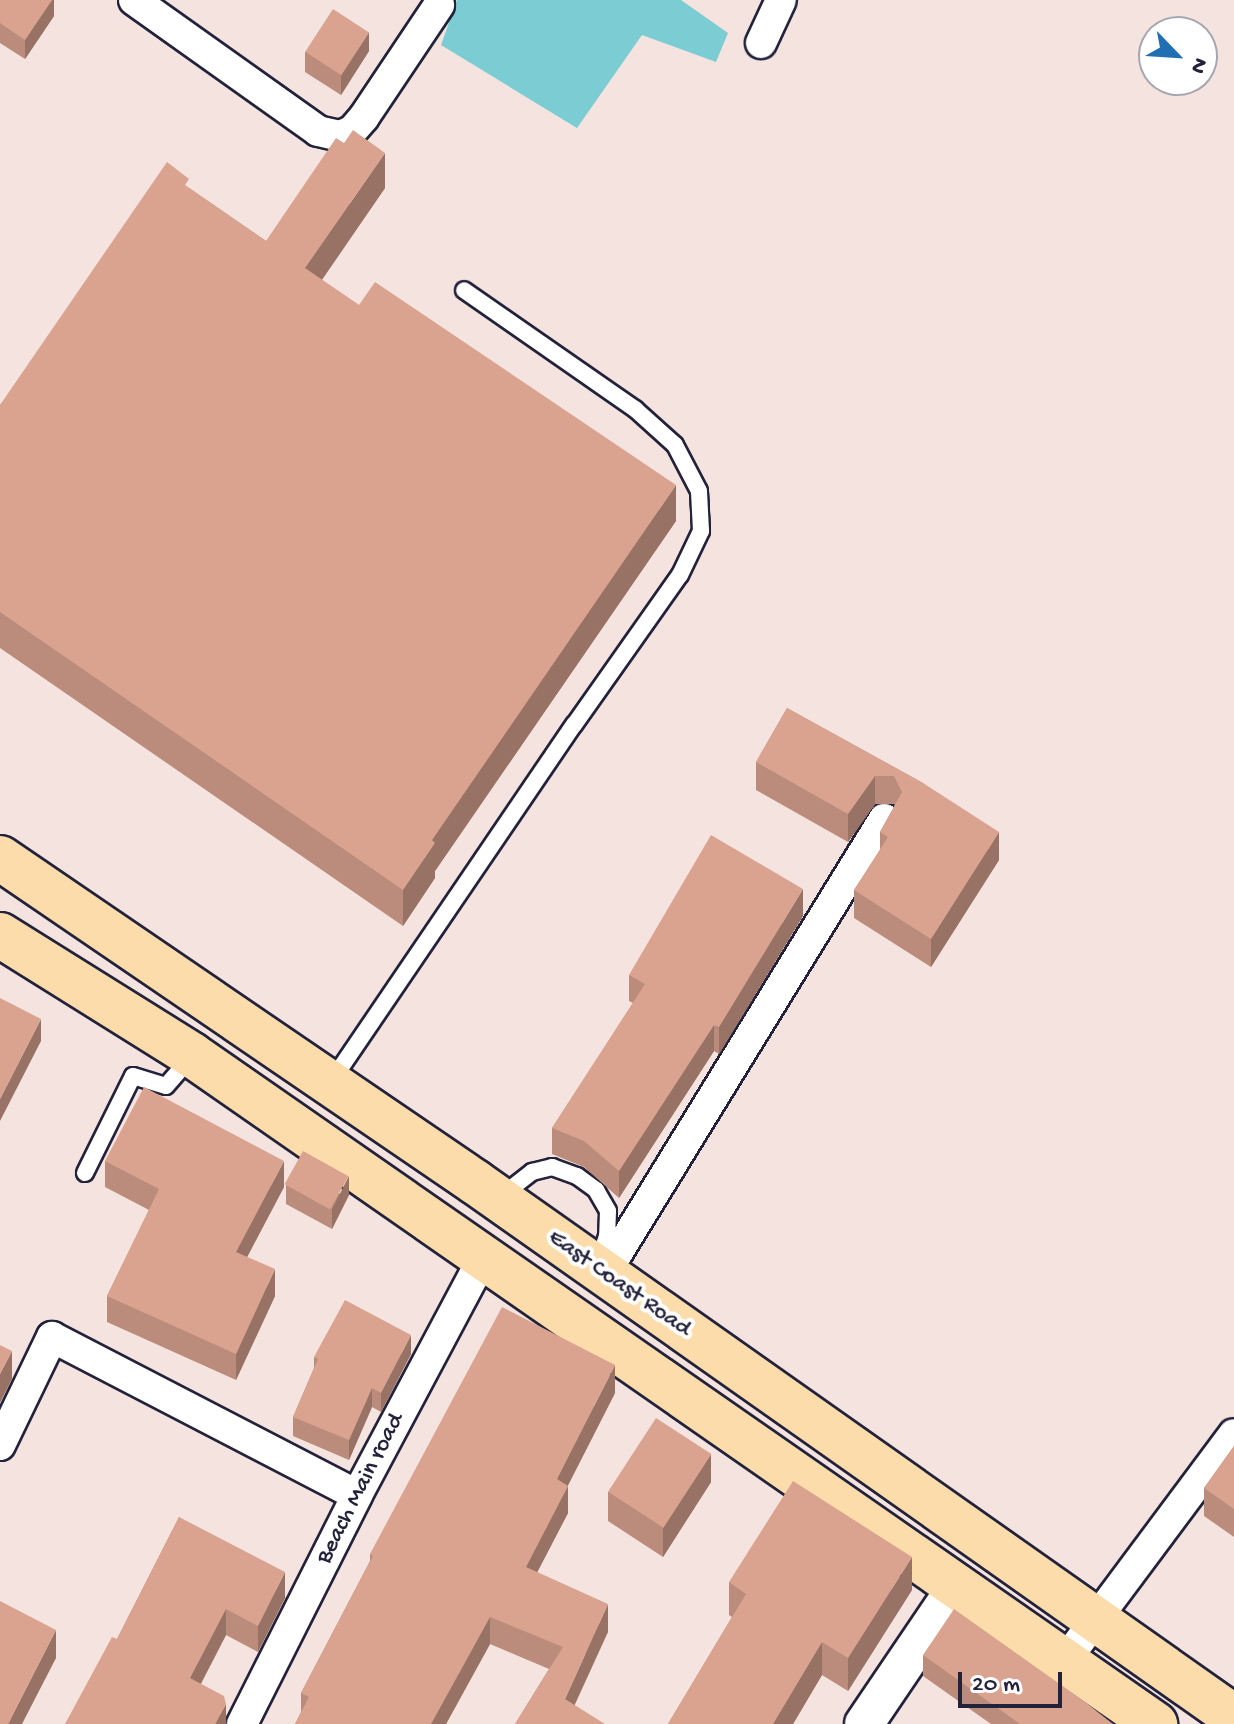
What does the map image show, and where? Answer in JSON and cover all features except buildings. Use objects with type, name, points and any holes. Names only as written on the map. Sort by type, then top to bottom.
[{"type":"main road","name":"East Coast Road","points":[[0,858],[498,1198],[1234,1717]]},
{"type":"main road","points":[[0,935],[192,1055],[1155,1724]]},
{"type":"street","points":[[761,43],[781,0]]},
{"type":"street","points":[[147,4],[318,131],[340,136],[352,131],[364,117],[439,5]]},
{"type":"street","points":[[601,1270],[884,819]]},
{"type":"street","name":"Beach Main road","points":[[242,1724],[357,1495],[484,1256]]},
{"type":"street","points":[[0,1445],[52,1337],[357,1495]]},
{"type":"street","points":[[1064,1662],[1234,1434]]},
{"type":"street","points":[[864,1724],[956,1588]]},
{"type":"lane","points":[[331,1083],[574,725],[680,575],[701,531],[699,491],[675,445],[635,409],[464,290]]},
{"type":"lane","points":[[85,1173],[133,1076],[166,1086],[192,1055]]},
{"type":"lane","points":[[498,1198],[532,1172],[552,1167],[577,1176],[596,1190],[608,1211],[601,1270]]},
{"type":"water","points":[[457,0],[681,0],[728,33],[716,62],[642,35],[577,128],[441,45]]}]
